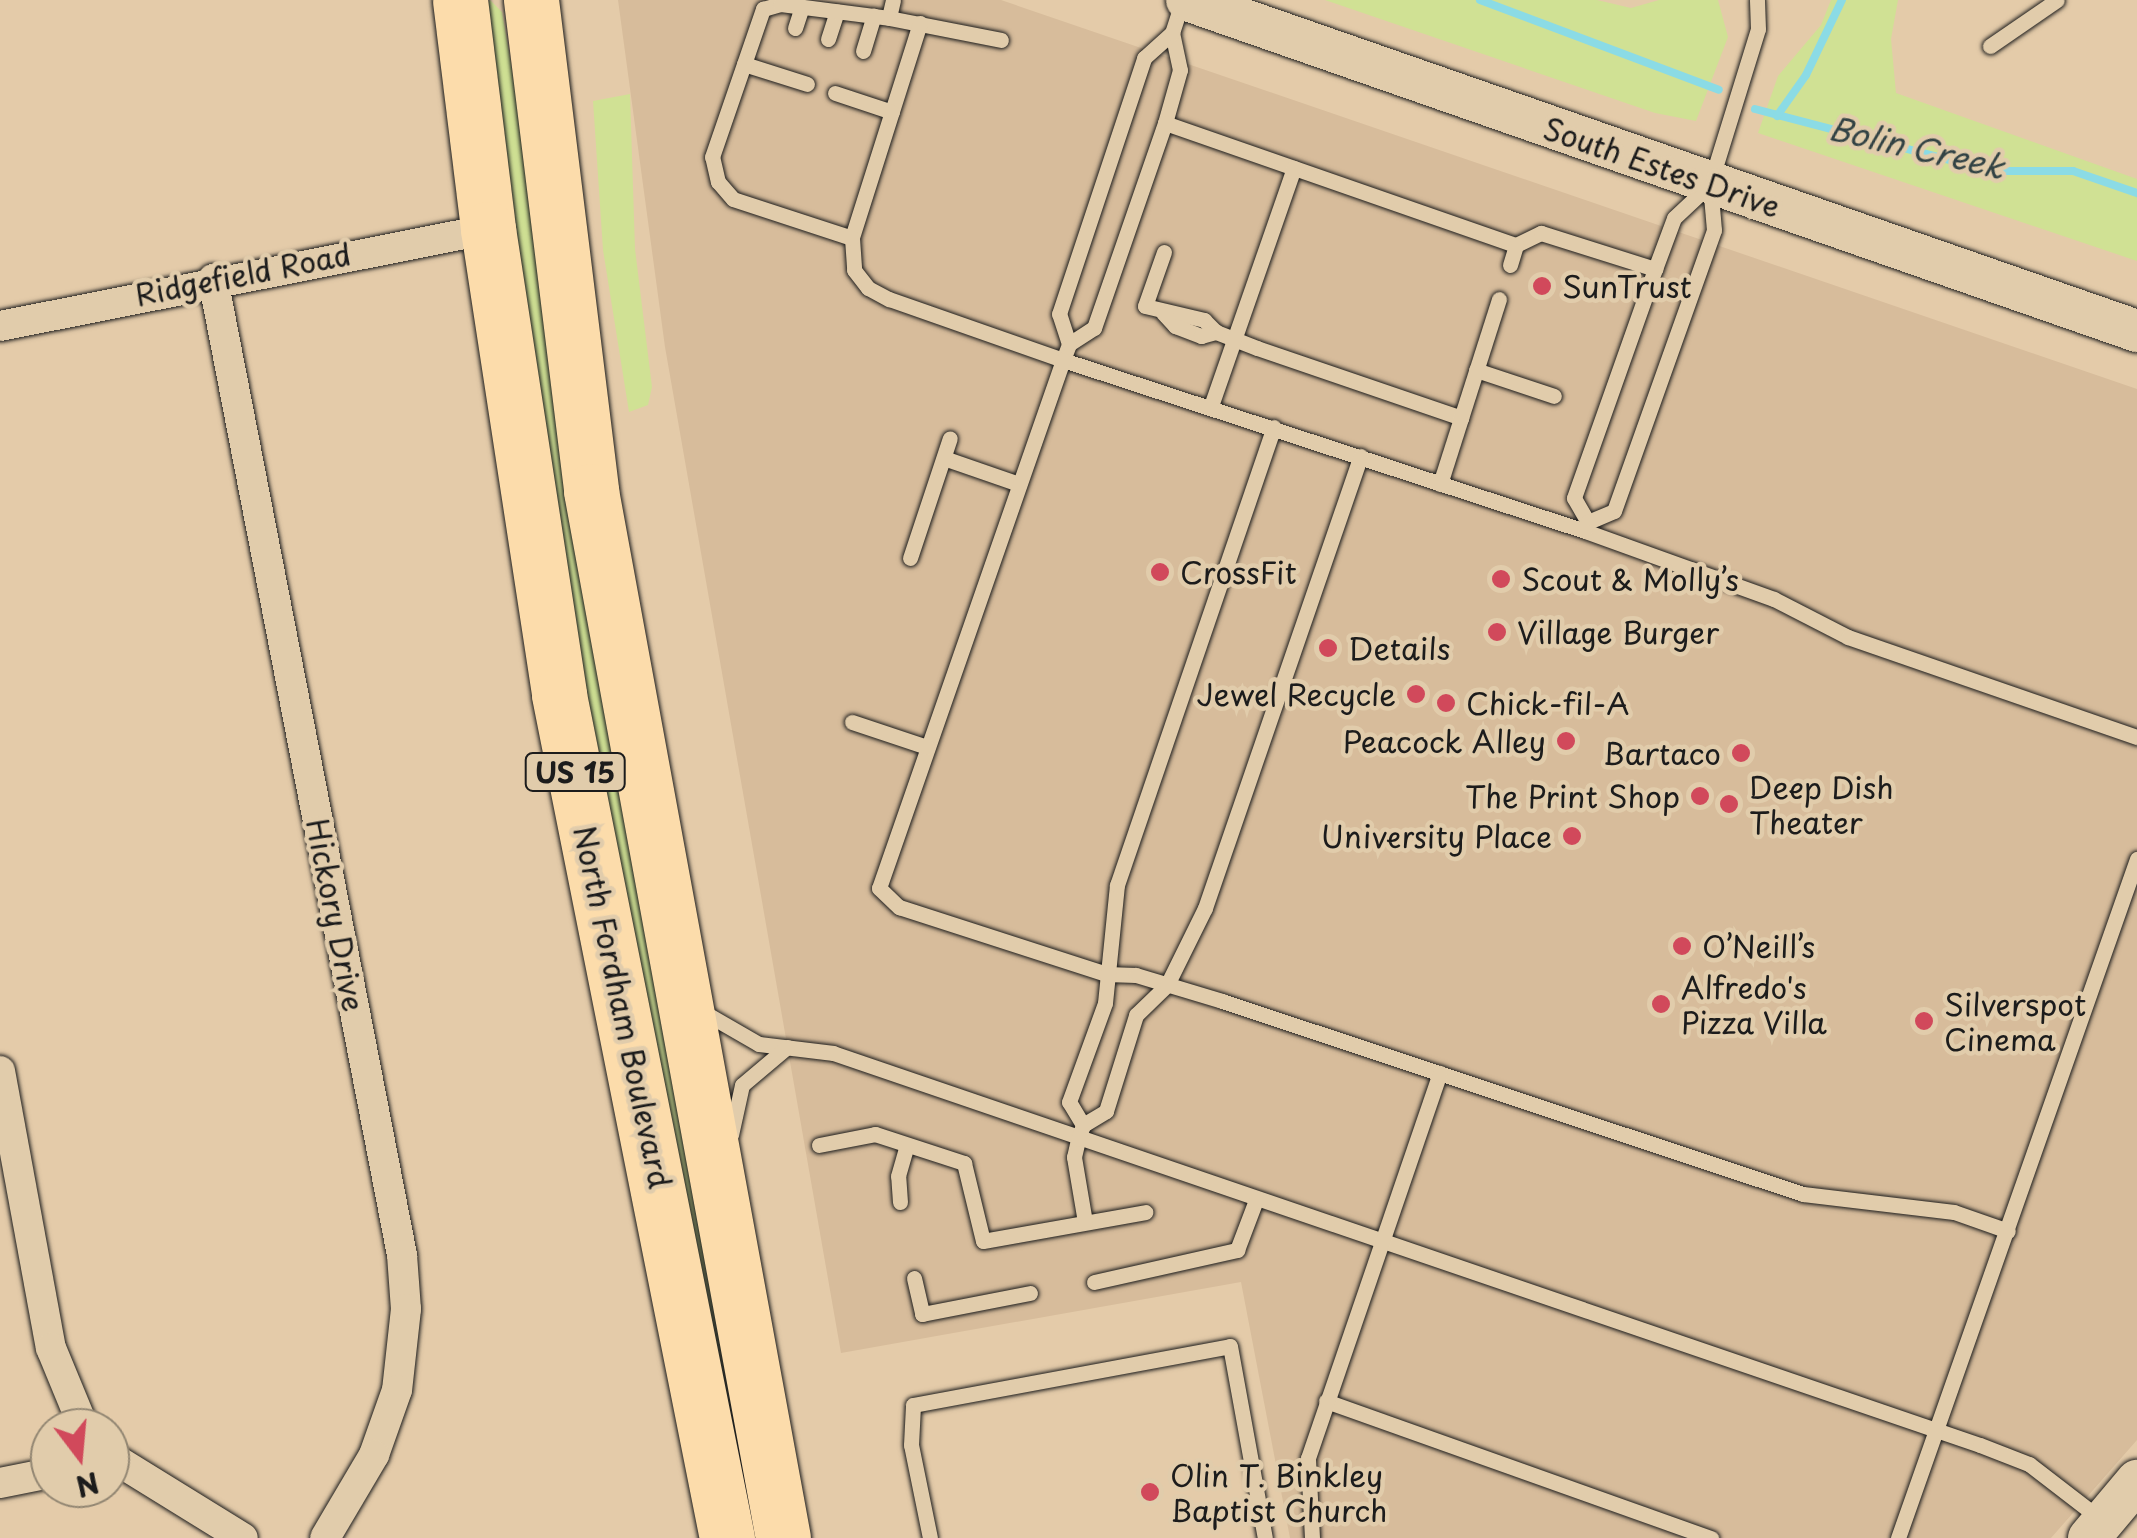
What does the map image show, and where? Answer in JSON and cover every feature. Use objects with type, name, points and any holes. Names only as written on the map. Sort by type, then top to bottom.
[{"type":"highway","name":"North Fordham Boulevard","points":[[460,0],[488,229],[560,695],[727,1538]]},
{"type":"highway","name":"North Fordham Boulevard","points":[[530,0],[590,491],[783,1538]]},
{"type":"main road","name":"South Estes Drive","points":[[1181,11],[1710,184],[2137,331]]},
{"type":"main road","points":[[2096,1530],[2137,1481]]},
{"type":"street","name":"Ridgefield Road","points":[[0,326],[214,278],[488,229]]},
{"type":"street","name":"Hickory Drive","points":[[214,278],[402,1255],[406,1309],[397,1390],[374,1455],[325,1538]]},
{"type":"street","points":[[0,1071],[51,1348],[76,1408]]},
{"type":"street","points":[[130,1470],[243,1538]]},
{"type":"street","points":[[0,1483],[30,1477]]},
{"type":"lane","points":[[863,51],[893,0]]},
{"type":"lane","points":[[1586,527],[1614,510],[1714,230],[1710,184],[1758,28],[1757,0]]},
{"type":"lane","points":[[1990,46],[2057,0]]},
{"type":"lane","points":[[795,28],[802,6]]},
{"type":"lane","points":[[852,238],[734,200],[718,182],[712,157],[763,9],[802,6],[920,22],[1001,40]]},
{"type":"lane","points":[[828,39],[837,11]]},
{"type":"lane","points":[[1181,11],[1180,70],[1094,328],[1069,344],[878,888],[899,908],[1106,974],[1167,984],[1803,1194],[1954,1212],[2008,1231]]},
{"type":"lane","points":[[1069,344],[1060,314],[1144,58],[1181,11]]},
{"type":"lane","points":[[920,22],[852,238],[854,270],[868,288],[1063,360],[1440,484],[1586,527],[1774,599],[1848,638],[2137,737]]},
{"type":"lane","points":[[744,64],[782,68],[808,84]]},
{"type":"lane","points":[[844,91],[892,112]]},
{"type":"lane","points":[[1164,123],[1516,245],[1541,233],[1655,269]]},
{"type":"lane","points":[[1212,406],[1294,168]]},
{"type":"lane","points":[[1586,527],[1574,498],[1655,269],[1674,218],[1710,184]]},
{"type":"lane","points":[[1510,265],[1516,245]]},
{"type":"lane","points":[[1164,252],[1146,306],[1204,320],[1216,332],[1235,340],[1461,418]]},
{"type":"lane","points":[[1440,484],[1499,299]]},
{"type":"lane","points":[[1476,370],[1554,396]]},
{"type":"lane","points":[[1085,1222],[1074,1157],[1080,1132],[1069,1102],[1105,1003],[1117,884],[1274,427]]},
{"type":"lane","points":[[910,558],[950,438]]},
{"type":"lane","points":[[1080,1132],[1106,1111],[1136,1015],[1167,984],[1206,908],[1361,456]]},
{"type":"lane","points":[[944,458],[1019,484]]},
{"type":"lane","points":[[852,722],[928,747]]},
{"type":"lane","points":[[1898,1538],[2137,860]]},
{"type":"lane","points":[[680,990],[732,1034],[788,1048],[834,1052],[1080,1132],[1256,1200],[2029,1464],[2096,1530]]},
{"type":"lane","points":[[718,1189],[742,1085],[788,1048]]},
{"type":"lane","points":[[1312,1538],[1306,1477],[1326,1401],[1440,1073]]},
{"type":"lane","points":[[819,1145],[875,1134],[964,1163],[983,1240],[1145,1212]]},
{"type":"lane","points":[[900,1202],[898,1176],[908,1145]]},
{"type":"lane","points":[[1094,1282],[1237,1250],[1256,1200]]},
{"type":"lane","points":[[914,1278],[922,1314],[1030,1294]]},
{"type":"lane","points":[[930,1538],[911,1445],[913,1405],[1230,1346],[1265,1538]]},
{"type":"lane","points":[[1326,1401],[1711,1538]]},
{"type":"shaded area","name":"University Place","points":[[618,0],[1001,0],[2137,389],[2137,1440],[2051,1538],[1290,1538],[1241,1282],[841,1353],[665,347]]},
{"type":"green space","points":[[490,0],[502,12],[769,1538],[741,1538],[583,751],[484,10]]},
{"type":"green space","points":[[1325,0],[1597,0],[1631,8],[1659,0],[1718,0],[1728,37],[1696,121],[1655,113]]},
{"type":"green space","points":[[1831,0],[1898,0],[1891,39],[1896,93],[2137,179],[2137,261],[1758,133],[1778,76],[1821,25]]},
{"type":"green space","points":[[630,94],[635,249],[652,387],[648,405],[629,412],[603,250],[593,101]]},
{"type":"waterway","name":"Bolin Creek","points":[[1480,0],[1719,90]]},
{"type":"waterway","points":[[1777,116],[1806,75],[1842,0]]},
{"type":"waterway","name":"Bolin Creek","points":[[1755,109],[1991,171],[2073,171],[2137,193]]},
{"type":"place","name":"SunTrust","points":[[1542,286]]},
{"type":"place","name":"CrossFit","points":[[1160,572]]},
{"type":"place","name":"Scout & Molly’s","points":[[1501,579]]},
{"type":"place","name":"Village Burger","points":[[1497,632]]},
{"type":"place","name":"Details","points":[[1328,648]]},
{"type":"place","name":"Jewel Recycle","points":[[1416,694]]},
{"type":"place","name":"Chick-fil-A","points":[[1446,703]]},
{"type":"place","name":"Peacock Alley","points":[[1566,741]]},
{"type":"place","name":"Bartaco","points":[[1741,753]]},
{"type":"place","name":"The Print Shop","points":[[1700,796]]},
{"type":"place","name":"Deep Dish Theater","points":[[1729,804]]},
{"type":"place","name":"University Place","points":[[1572,836]]},
{"type":"place","name":"O’Neill’s","points":[[1682,946]]},
{"type":"place","name":"Alfredo's Pizza Villa","points":[[1661,1004]]},
{"type":"place","name":"Silverspot Cinema","points":[[1924,1021]]},
{"type":"place","name":"Olin T. Binkley Baptist Church","points":[[1150,1492]]}]
